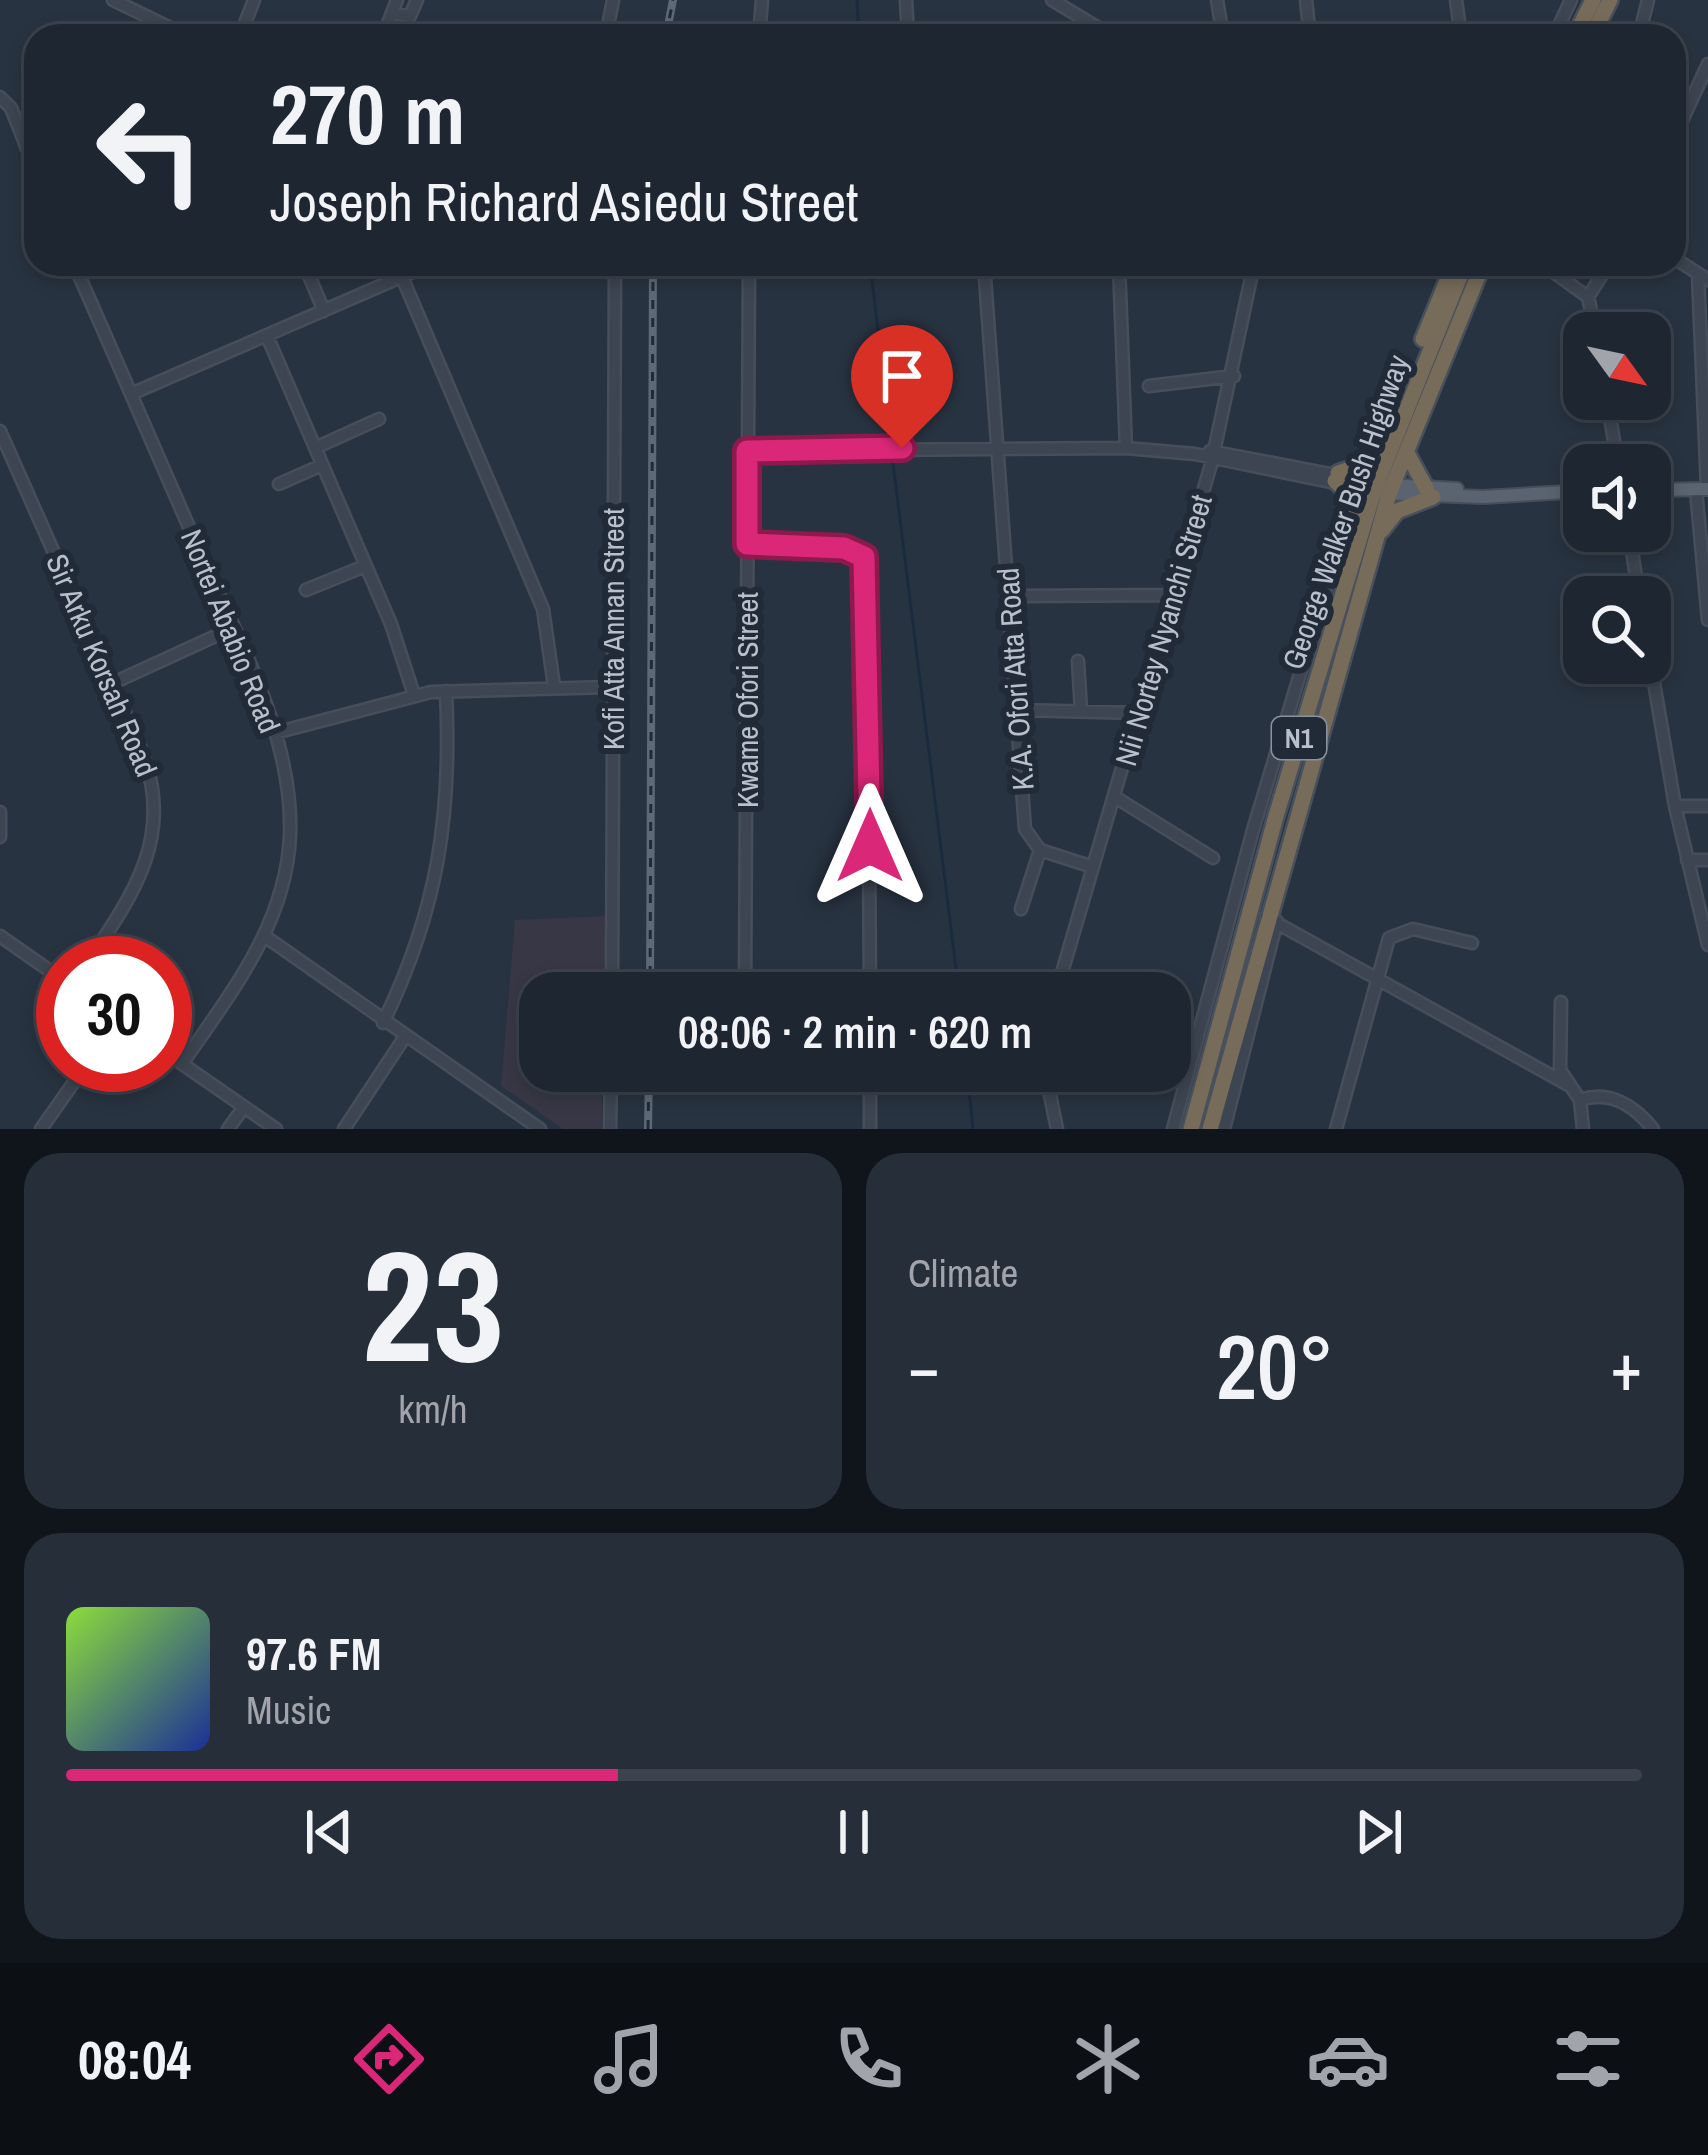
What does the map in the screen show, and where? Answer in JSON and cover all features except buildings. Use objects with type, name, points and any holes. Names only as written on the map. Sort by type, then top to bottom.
[{"type":"highway","points":[[1413,389],[1422,342],[1449,276]]},
{"type":"highway","name":"George Walker Bush Highway","points":[[1272,919],[1303,787],[1322,746],[1352,647],[1360,588],[1401,418],[1460,276]]},
{"type":"highway","name":"George Walker Bush Highway","points":[[1191,1129],[1276,816],[1361,532],[1407,450],[1478,276]]},
{"type":"highway","points":[[1361,532],[1353,497],[1337,477],[1367,463],[1401,418]]},
{"type":"highway","points":[[1372,548],[1397,511],[1429,492],[1415,476],[1407,450]]},
{"type":"highway","name":"N1","points":[[1210,1129],[1272,919]]},
{"type":"main road","points":[[1383,489],[1563,492]]},
{"type":"main road","points":[[1671,490],[1704,490]]},
{"type":"street","points":[[112,0],[162,24]]},
{"type":"street","points":[[388,24],[397,0]]},
{"type":"street","points":[[392,13],[410,16],[417,0]]},
{"type":"street","points":[[1052,0],[1092,24]]},
{"type":"street","points":[[1686,112],[1708,64]]},
{"type":"street","points":[[0,97],[24,142]]},
{"type":"street","points":[[0,123],[14,118]]},
{"type":"street","name":"Nortei Ababio Road","points":[[79,276],[232,628],[275,733],[285,773],[290,837],[266,937],[192,1049]]},
{"type":"street","points":[[309,276],[324,311]]},
{"type":"street","name":"Kofi Atta Annan Street","points":[[612,972],[615,276]]},
{"type":"street","name":"Kwame Ofori Street","points":[[746,972],[748,276]]},
{"type":"street","name":"K.A. Ofori Atta Road","points":[[985,276],[1025,829],[1040,850]]},
{"type":"street","points":[[1119,276],[1126,448]]},
{"type":"street","name":"Nii Nortey Nyanchi Street","points":[[1062,972],[1214,455],[1252,276]]},
{"type":"street","points":[[1559,276],[1588,297],[1591,312]]},
{"type":"street","points":[[1588,297],[1601,276]]},
{"type":"street","points":[[130,394],[402,277],[543,609],[554,686]]},
{"type":"street","points":[[1703,278],[1708,620]]},
{"type":"street","points":[[267,336],[414,695]]},
{"type":"street","points":[[1149,386],[1234,376]]},
{"type":"street","points":[[314,448],[379,419]]},
{"type":"street","name":"Sir Arku Korsah Road","points":[[0,431],[153,781],[155,827],[150,857],[133,896],[106,936]]},
{"type":"street","points":[[747,451],[1126,448],[1214,455],[1383,489]]},
{"type":"street","points":[[279,484],[322,465]]},
{"type":"street","points":[[1173,1129],[1253,830],[1353,497]]},
{"type":"street","points":[[747,544],[852,549],[867,566],[870,972]]},
{"type":"street","points":[[306,590],[365,566]]},
{"type":"street","points":[[1008,596],[1175,595]]},
{"type":"street","points":[[113,682],[232,628]]},
{"type":"street","points":[[1078,661],[1082,712]]},
{"type":"street","points":[[1654,684],[1675,806],[1708,945]]},
{"type":"street","points":[[275,733],[414,695],[611,687]]},
{"type":"street","points":[[383,1023],[422,939],[436,883],[449,760],[446,691]]},
{"type":"street","points":[[1017,710],[1141,713]]},
{"type":"street","points":[[1115,797],[1213,858]]},
{"type":"street","points":[[1675,806],[1708,806]]},
{"type":"street","points":[[0,812],[0,837]]},
{"type":"street","points":[[1021,910],[1040,850],[1093,867]]},
{"type":"street","points":[[1687,860],[1708,860]]},
{"type":"street","points":[[1225,1129],[1272,919],[1570,1086]]},
{"type":"street","points":[[1336,1129],[1386,944],[1403,929],[1472,943]]},
{"type":"street","points":[[0,936],[36,961]]},
{"type":"street","points":[[266,937],[540,1129]]},
{"type":"street","points":[[1561,1002],[1560,1070],[1580,1100],[1583,1129]]},
{"type":"street","points":[[344,1129],[404,1038]]},
{"type":"street","points":[[192,1071],[276,1129]]},
{"type":"street","points":[[41,1129],[67,1092]]},
{"type":"street","points":[[610,1129],[611,1092]]},
{"type":"street","points":[[870,1092],[870,1129]]},
{"type":"street","points":[[1049,1092],[1058,1129]]},
{"type":"street","points":[[1580,1100],[1599,1094],[1619,1101],[1653,1129]]},
{"type":"street","points":[[228,1129],[244,1107]]},
{"type":"shaded area","points":[[606,916],[605,972],[519,972],[519,1092],[603,1092],[602,1129],[563,1129],[501,1086],[515,920]]},
{"type":"waterway","points":[[857,0],[858,24]]},
{"type":"waterway","points":[[871,276],[892,445]]},
{"type":"waterway","points":[[892,455],[956,972]]},
{"type":"waterway","points":[[969,1092],[973,1129]]},
{"type":"railway","points":[[668,24],[673,0]]},
{"type":"railway","points":[[650,972],[653,276]]},
{"type":"railway","points":[[648,1129],[649,1092]]},
{"type":"route","points":[[870,846],[867,566],[864,557],[852,549],[747,544],[747,451],[902,448]]}]
